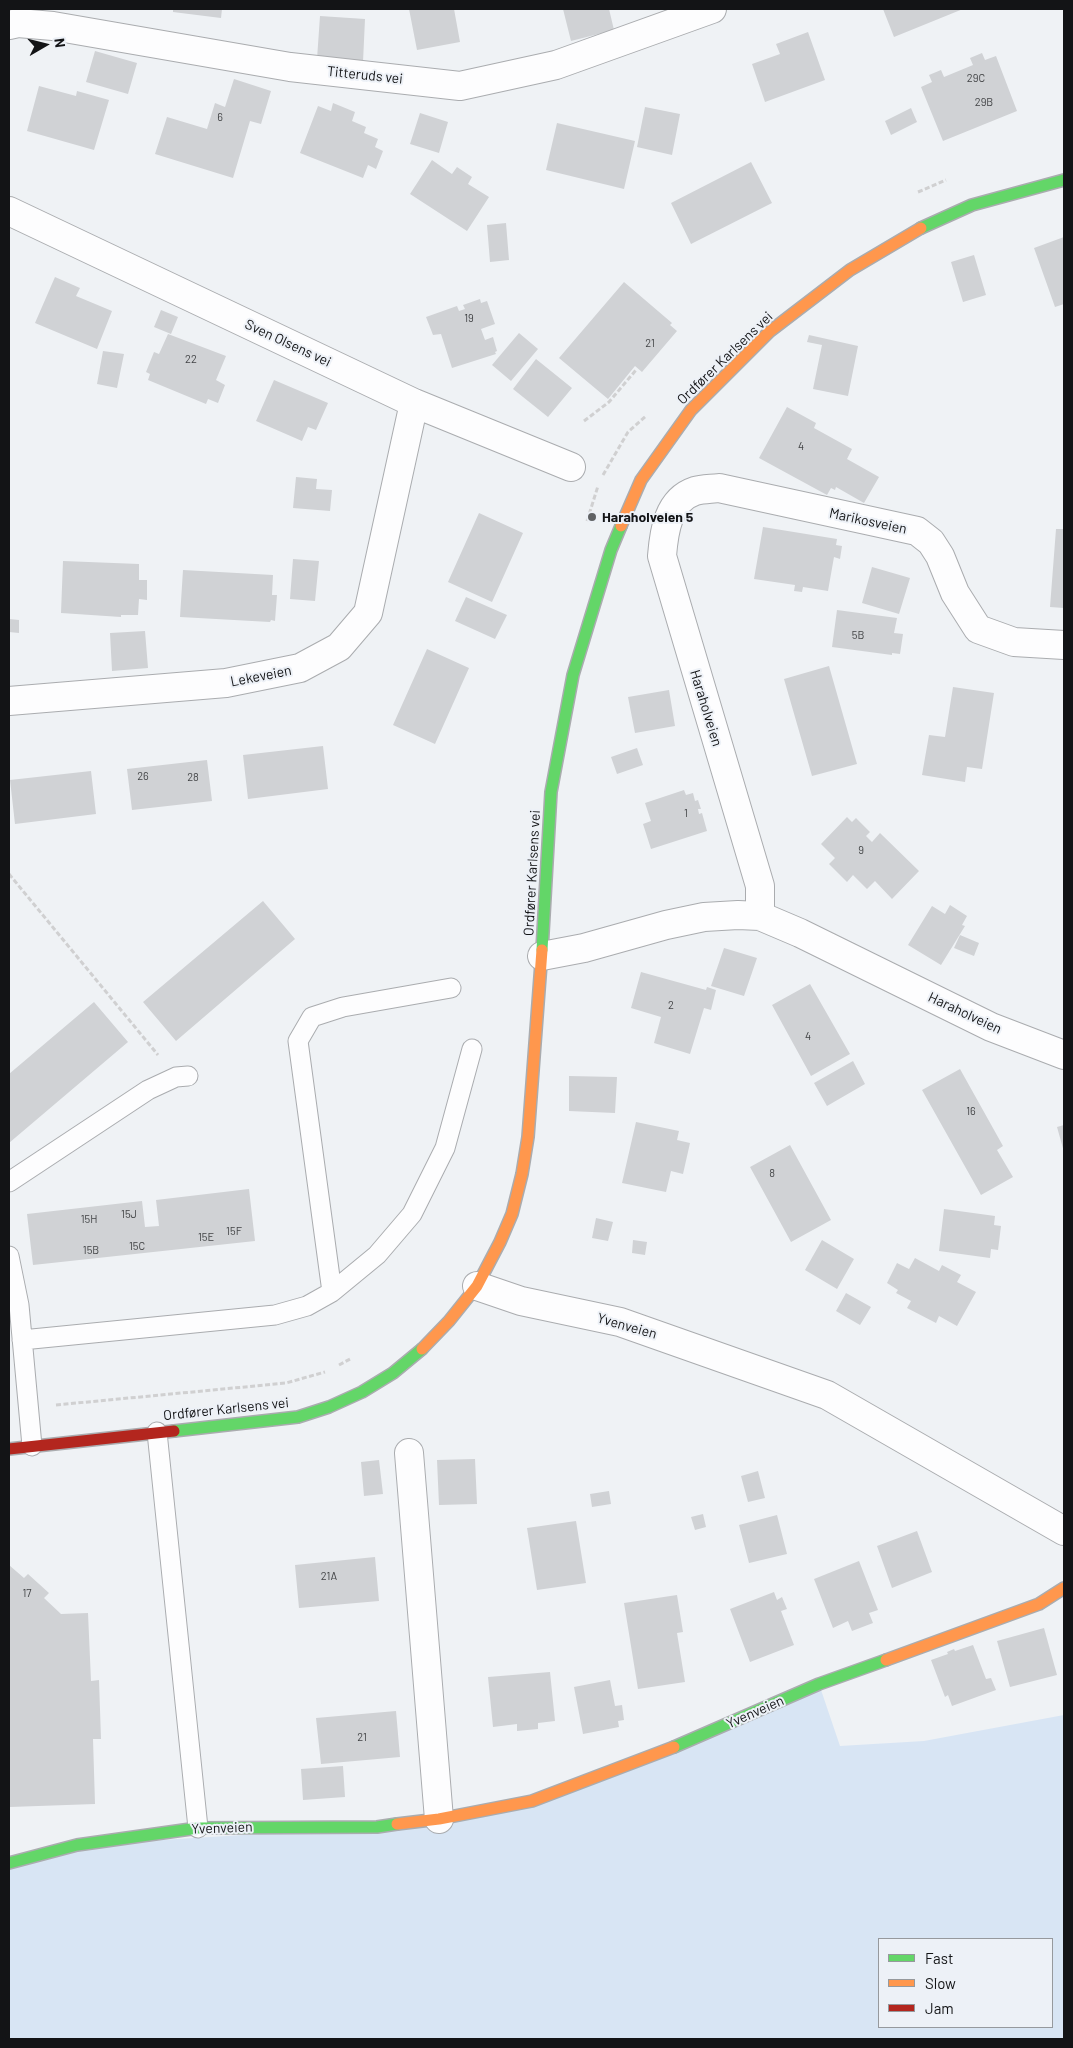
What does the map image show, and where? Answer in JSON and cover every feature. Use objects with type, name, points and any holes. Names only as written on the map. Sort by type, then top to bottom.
[{"type":"street","name":"Titteruds vei","points":[[9,25],[18,23],[53,26],[290,67],[460,86],[556,65],[712,9]]},
{"type":"street","name":"Ordfører Karlsens vei","points":[[9,1449],[298,1417],[329,1407],[370,1387],[415,1355],[449,1322],[477,1286],[500,1242],[512,1214],[522,1174],[528,1137],[552,792],[573,675],[611,550],[641,480],[691,410],[769,332],[850,270],[915,231],[972,205],[1064,180]]},
{"type":"street","name":"Sven Olsens vei","points":[[9,211],[414,403],[571,467]]},
{"type":"street","name":"Lekeveien","points":[[9,701],[226,683],[300,668],[339,647],[368,613],[414,403]]},
{"type":"street","name":"Marikosveien","points":[[678,500],[696,491],[719,488],[917,531],[931,542],[940,556],[955,593],[978,629],[1014,642],[1064,644]]},
{"type":"street","name":"Haraholveien","points":[[678,500],[664,535],[662,556],[760,886],[760,916]]},
{"type":"street","name":"Haraholveien","points":[[542,956],[584,948],[666,924],[704,917],[760,916],[800,933],[991,1027],[1064,1055]]},
{"type":"street","name":"Yvenveien","points":[[477,1286],[521,1301],[620,1322],[827,1395],[1064,1531]]},
{"type":"street","points":[[409,1454],[439,1819]]},
{"type":"street","name":"Yvenveien","points":[[9,1863],[77,1845],[198,1828],[376,1827],[439,1819],[532,1801],[699,1737],[819,1684],[1039,1604],[1064,1588]]},
{"type":"lane","points":[[332,1292],[298,1041],[312,1017],[343,1007],[451,988]]},
{"type":"lane","points":[[22,1340],[275,1315],[307,1306],[332,1292],[376,1255],[412,1214],[445,1148],[472,1049]]},
{"type":"lane","points":[[9,1182],[148,1090],[182,1076]]},
{"type":"lane","points":[[9,1256],[19,1306],[32,1446]]},
{"type":"lane","points":[[157,1432],[198,1828]]},
{"type":"path","points":[[584,420],[609,402],[636,370]]},
{"type":"path","points":[[9,874],[182,1076]]},
{"type":"path","points":[[28,1409],[125,1397],[286,1383],[317,1374],[356,1356]]},
{"type":"shaded area","points":[[819,1684],[840,1746],[924,1741],[1064,1715],[1064,2039],[9,2039],[9,1863],[77,1845],[377,1827],[532,1801]]},
{"type":"building","points":[[173,9],[222,9],[221,18],[173,12]]},
{"type":"building","points":[[409,9],[454,9],[460,42],[417,50]]},
{"type":"building","points":[[563,9],[609,9],[614,30],[571,41]]},
{"type":"building","points":[[883,9],[963,9],[894,37]]},
{"type":"building","points":[[320,16],[365,19],[363,62],[317,59]]},
{"type":"building","points":[[808,32],[825,80],[765,102],[752,64],[780,54],[776,44]]},
{"type":"building","points":[[95,51],[137,63],[128,94],[86,82]]},
{"type":"building","points":[[982,53],[985,60],[996,56],[1017,111],[943,141],[921,87],[932,82],[929,75],[941,70],[944,77],[973,65],[970,58]]},
{"type":"building","points":[[234,79],[271,91],[261,124],[250,121],[233,178],[155,154],[167,117],[207,129],[215,103],[225,107]]},
{"type":"building","points":[[39,86],[76,96],[77,91],[109,100],[94,150],[27,131]]},
{"type":"building","points":[[333,103],[355,112],[352,121],[366,127],[364,133],[378,139],[375,147],[383,151],[376,169],[368,165],[363,178],[300,153],[318,106],[331,111]]},
{"type":"building","points":[[645,107],[680,114],[672,155],[637,147]]},
{"type":"building","points":[[911,108],[917,122],[891,135],[885,121]]},
{"type":"building","points":[[420,113],[448,122],[439,153],[410,144]]},
{"type":"building","points":[[557,123],[635,141],[624,189],[546,170]]},
{"type":"building","points":[[432,160],[452,174],[457,167],[472,177],[468,184],[489,197],[467,231],[410,194]]},
{"type":"building","points":[[751,162],[772,203],[691,244],[671,203]]},
{"type":"building","points":[[506,223],[509,260],[490,262],[487,225]]},
{"type":"building","points":[[1064,237],[1064,304],[1055,307],[1034,248]]},
{"type":"building","points":[[974,255],[986,295],[963,302],[951,262]]},
{"type":"building","points":[[55,277],[80,288],[76,296],[112,311],[97,349],[35,323]]},
{"type":"building","points":[[624,282],[672,323],[670,325],[677,331],[642,372],[635,366],[608,399],[559,358]]},
{"type":"building","points":[[480,299],[481,303],[487,301],[495,324],[481,329],[485,340],[493,337],[497,351],[495,352],[496,354],[452,368],[441,334],[433,335],[426,317],[457,306],[459,311],[465,309],[463,305]]},
{"type":"building","points":[[161,310],[178,317],[171,334],[154,327]]},
{"type":"building","points":[[519,333],[538,349],[511,381],[492,365]]},
{"type":"building","points":[[168,334],[226,356],[216,380],[225,385],[218,403],[208,399],[206,404],[148,380],[150,374],[146,372],[154,352],[159,354]]},
{"type":"building","points":[[809,335],[858,346],[848,396],[813,389],[822,345],[807,342]]},
{"type":"building","points":[[103,351],[124,354],[117,388],[97,384]]},
{"type":"building","points":[[536,359],[572,388],[548,417],[513,389]]},
{"type":"building","points":[[274,380],[328,403],[316,430],[308,427],[302,441],[256,421]]},
{"type":"building","points":[[787,407],[816,423],[814,428],[852,449],[847,459],[879,477],[864,503],[836,487],[835,490],[831,488],[827,495],[759,458]]},
{"type":"building","points":[[296,477],[317,479],[316,489],[332,490],[330,511],[293,508]]},
{"type":"building","points":[[479,513],[523,533],[492,602],[448,582]]},
{"type":"building","points":[[763,527],[837,539],[836,545],[842,546],[840,559],[834,557],[828,591],[803,587],[802,592],[794,591],[795,585],[754,579]]},
{"type":"building","points":[[1056,529],[1064,529],[1064,608],[1050,607]]},
{"type":"building","points":[[293,559],[319,561],[315,601],[290,599]]},
{"type":"building","points":[[63,561],[139,564],[139,580],[147,580],[147,600],[139,599],[138,615],[121,615],[121,617],[61,613]]},
{"type":"building","points":[[872,567],[910,578],[899,614],[862,603]]},
{"type":"building","points":[[183,570],[273,575],[272,595],[277,595],[275,621],[180,617]]},
{"type":"building","points":[[466,597],[507,615],[495,639],[455,621]]},
{"type":"building","points":[[837,610],[897,618],[894,633],[903,634],[900,654],[892,653],[892,655],[832,647]]},
{"type":"building","points":[[9,619],[19,620],[19,633],[9,632]]},
{"type":"building","points":[[145,631],[148,668],[112,671],[110,633]]},
{"type":"building","points":[[427,649],[469,668],[435,744],[393,725]]},
{"type":"building","points":[[829,666],[857,764],[812,776],[784,679]]},
{"type":"building","points":[[953,687],[994,693],[982,769],[967,767],[965,782],[922,775],[929,735],[945,737]]},
{"type":"building","points":[[669,690],[675,726],[635,733],[628,697]]},
{"type":"building","points":[[323,746],[328,789],[248,799],[243,755]]},
{"type":"building","points":[[637,748],[643,765],[617,774],[611,757]]},
{"type":"building","points":[[207,760],[212,801],[132,810],[127,769]]},
{"type":"building","points":[[91,771],[96,814],[15,824],[10,780]]},
{"type":"building","points":[[684,790],[686,795],[693,793],[695,801],[698,800],[701,809],[698,809],[699,814],[702,813],[707,831],[651,849],[643,824],[651,821],[645,803]]},
{"type":"building","points":[[847,817],[852,822],[856,818],[870,832],[866,836],[872,842],[880,833],[919,871],[892,899],[875,881],[867,889],[853,875],[847,882],[829,864],[835,858],[821,844]]},
{"type":"building","points":[[263,901],[295,939],[176,1041],[143,1002]]},
{"type":"building","points":[[950,905],[967,916],[962,925],[965,926],[941,965],[908,945],[932,906],[945,914]]},
{"type":"building","points":[[960,935],[979,943],[974,956],[954,948]]},
{"type":"building","points":[[724,948],[757,958],[744,996],[711,986]]},
{"type":"building","points":[[641,972],[706,990],[707,987],[716,990],[711,1010],[704,1008],[690,1054],[654,1043],[661,1017],[631,1008]]},
{"type":"building","points":[[810,984],[850,1054],[811,1076],[772,1005]]},
{"type":"building","points":[[94,1002],[128,1042],[9,1143],[9,1074]]},
{"type":"building","points":[[853,1061],[865,1084],[827,1106],[814,1083]]},
{"type":"building","points":[[960,1069],[1003,1146],[997,1150],[1013,1177],[981,1195],[922,1090]]},
{"type":"building","points":[[569,1076],[617,1077],[615,1113],[569,1111]]},
{"type":"building","points":[[636,1122],[679,1131],[677,1140],[690,1143],[683,1174],[671,1171],[666,1192],[622,1183]]},
{"type":"building","points":[[1064,1125],[1064,1152],[1057,1127]]},
{"type":"building","points":[[790,1145],[831,1220],[791,1242],[750,1167]]},
{"type":"building","points":[[249,1189],[255,1241],[33,1265],[27,1214],[142,1201],[145,1227],[159,1226],[156,1200]]},
{"type":"building","points":[[944,1209],[995,1216],[994,1225],[1001,1226],[998,1250],[991,1249],[990,1258],[939,1251]]},
{"type":"building","points":[[596,1218],[613,1222],[608,1241],[592,1238]]},
{"type":"building","points":[[633,1240],[647,1242],[645,1255],[632,1253]]},
{"type":"building","points":[[822,1240],[854,1259],[837,1289],[805,1270]]},
{"type":"building","points":[[915,1258],[939,1271],[942,1265],[961,1275],[957,1282],[976,1292],[957,1326],[939,1316],[936,1323],[907,1308],[911,1301],[896,1293],[898,1290],[887,1283],[897,1263],[909,1269]]},
{"type":"building","points":[[846,1293],[871,1307],[860,1325],[836,1311]]},
{"type":"building","points":[[475,1459],[477,1504],[439,1505],[437,1460]]},
{"type":"building","points":[[379,1460],[383,1494],[364,1496],[361,1462]]},
{"type":"building","points":[[758,1471],[765,1498],[748,1502],[741,1476]]},
{"type":"building","points":[[609,1491],[611,1504],[592,1507],[590,1494]]},
{"type":"building","points":[[703,1514],[706,1527],[695,1530],[691,1517]]},
{"type":"building","points":[[777,1515],[787,1554],[749,1563],[739,1525]]},
{"type":"building","points":[[576,1521],[586,1583],[537,1590],[527,1528]]},
{"type":"building","points":[[917,1531],[932,1572],[892,1588],[877,1546]]},
{"type":"building","points":[[375,1557],[379,1601],[299,1608],[295,1565]]},
{"type":"building","points":[[859,1561],[878,1610],[869,1613],[873,1623],[852,1631],[848,1621],[833,1628],[814,1579]]},
{"type":"building","points":[[9,1565],[24,1578],[28,1574],[49,1593],[44,1598],[61,1614],[88,1613],[91,1681],[99,1680],[101,1739],[93,1739],[95,1804],[10,1807]]},
{"type":"building","points":[[774,1592],[777,1600],[782,1597],[787,1609],[781,1611],[794,1645],[750,1662],[730,1609]]},
{"type":"building","points":[[677,1595],[683,1632],[677,1633],[685,1682],[638,1689],[624,1603]]},
{"type":"building","points":[[1044,1628],[1057,1675],[1010,1687],[997,1641]]},
{"type":"building","points":[[973,1645],[986,1679],[991,1678],[996,1690],[952,1706],[948,1695],[945,1697],[931,1660],[948,1654],[947,1652],[954,1649],[955,1651]]},
{"type":"building","points":[[550,1672],[555,1721],[538,1723],[538,1729],[517,1731],[517,1724],[493,1727],[488,1677]]},
{"type":"building","points":[[610,1680],[615,1706],[622,1705],[624,1720],[618,1721],[619,1727],[583,1734],[574,1687]]},
{"type":"building","points":[[396,1711],[400,1757],[321,1764],[316,1718]]},
{"type":"building","points":[[343,1766],[345,1797],[303,1800],[301,1769]]},
{"type":"traffic: fast","points":[[921,228],[972,205],[1064,180]]},
{"type":"traffic: fast","points":[[542,950],[551,792],[573,675],[611,550],[621,526]]},
{"type":"traffic: fast","points":[[174,1431],[298,1417],[329,1407],[362,1392],[393,1373],[422,1349]]},
{"type":"traffic: fast","points":[[674,1747],[819,1684],[886,1660]]},
{"type":"traffic: fast","points":[[9,1863],[77,1845],[198,1828],[377,1827],[397,1824]]},
{"type":"traffic: slow","points":[[621,526],[641,480],[691,410],[769,332],[850,270],[921,228]]},
{"type":"traffic: slow","points":[[422,1349],[449,1321],[477,1286],[512,1214],[522,1174],[528,1137],[542,950]]},
{"type":"traffic: slow","points":[[886,1660],[1039,1604],[1064,1588]]},
{"type":"traffic: slow","points":[[397,1824],[439,1819],[532,1801],[674,1747]]},
{"type":"traffic: jam","points":[[9,1449],[174,1431]]},
{"type":"place","name":"Haraholveien 5","points":[[592,517]]}]
